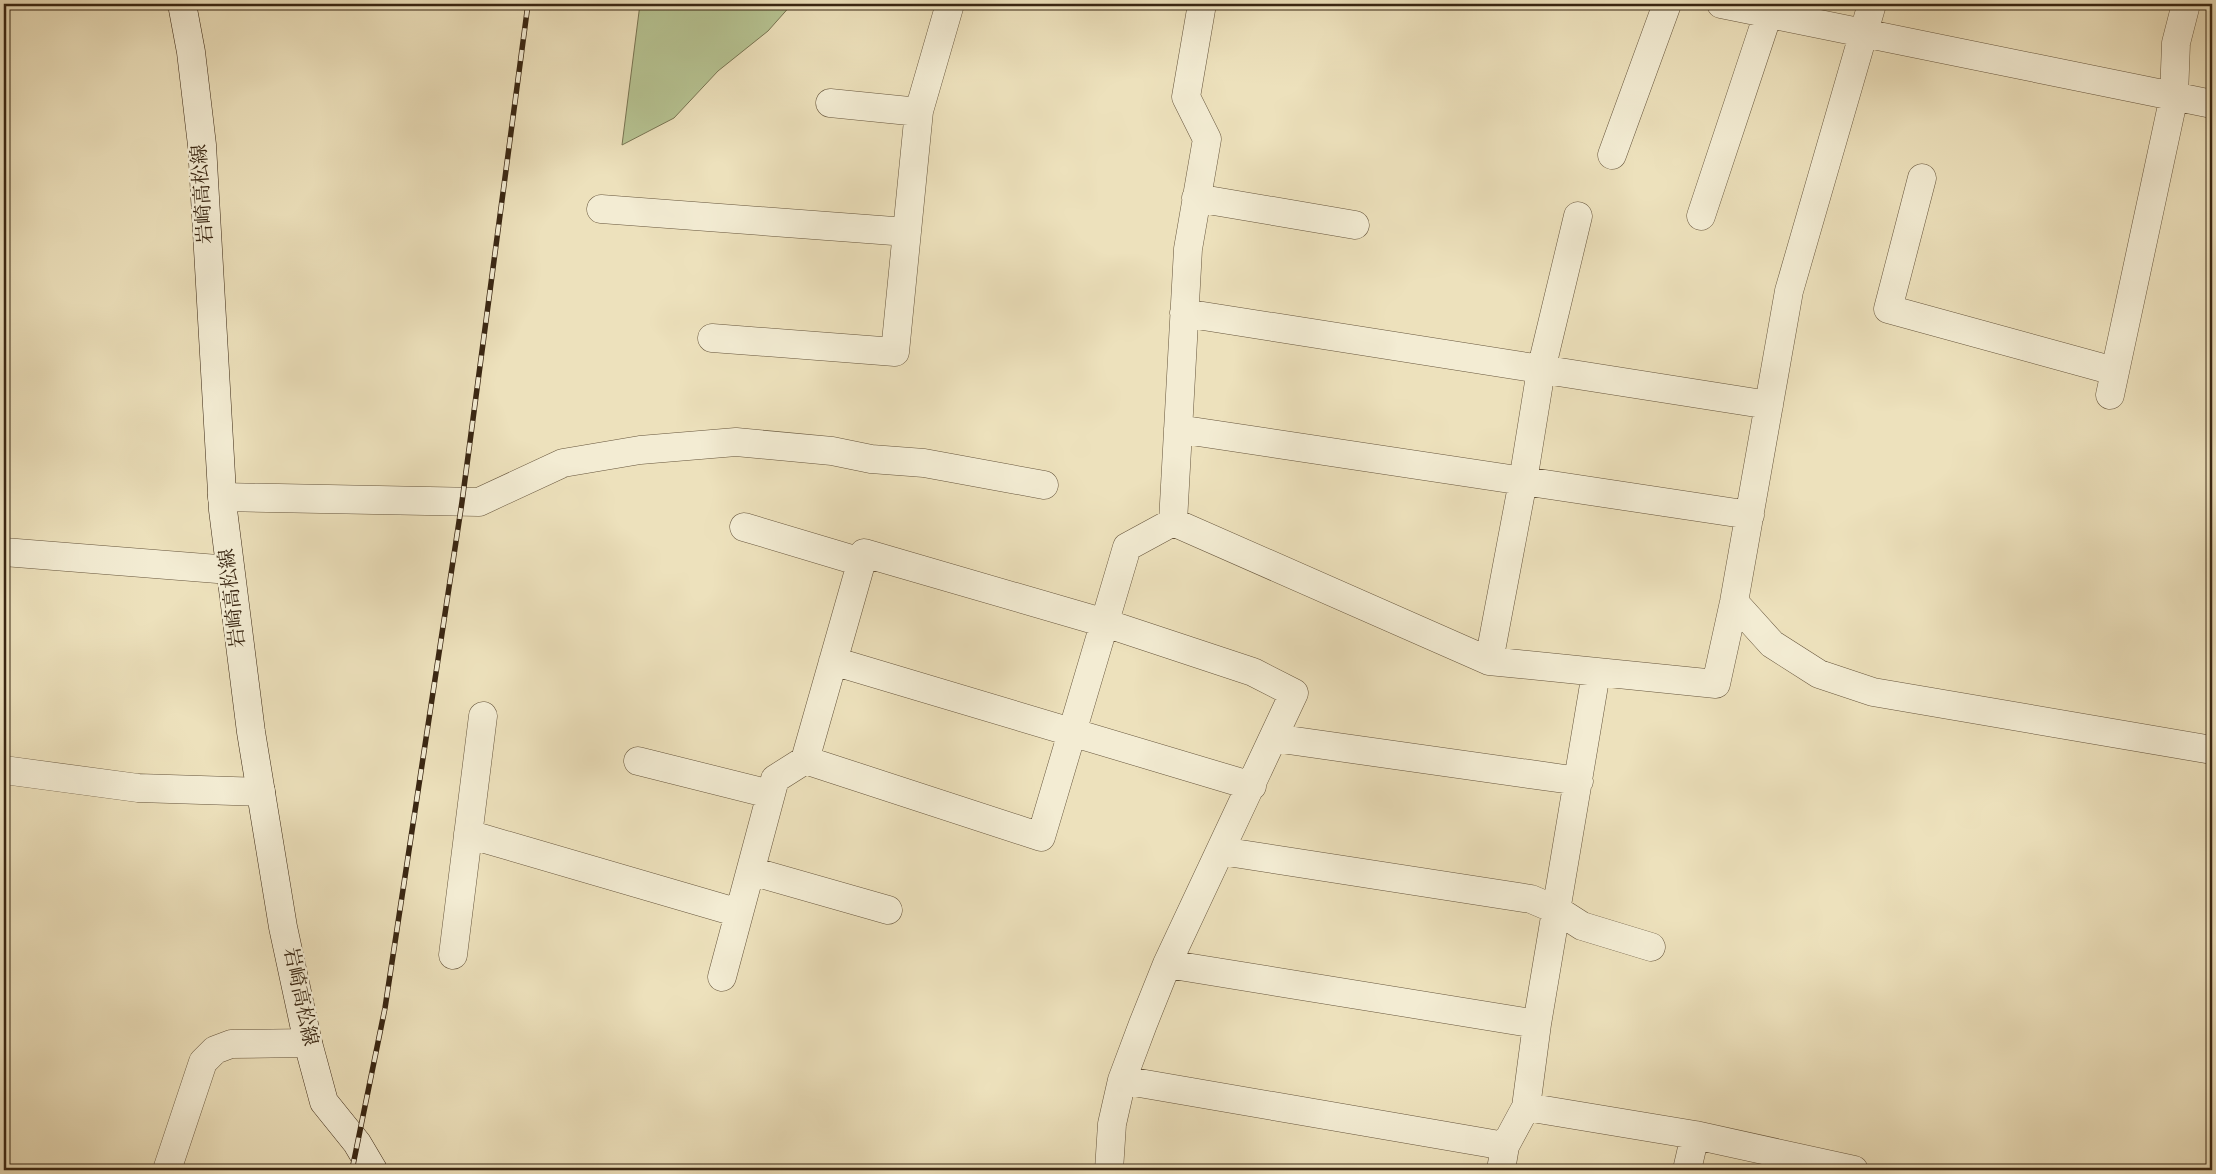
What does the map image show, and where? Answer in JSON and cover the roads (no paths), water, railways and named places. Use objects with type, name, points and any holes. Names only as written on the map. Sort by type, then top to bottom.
[{"type":"street","name":"岩崎高松線","points":[[182,4],[191,52],[202,145],[222,497],[251,732],[283,927],[308,1043],[324,1102],[357,1143],[373,1170]]},
{"type":"street","points":[[712,338],[895,352],[919,112],[950,4]]},
{"type":"street","points":[[1173,522],[1188,249],[1208,139],[1186,97],[1202,4]]},
{"type":"street","points":[[1612,155],[1667,4]]},
{"type":"street","points":[[1721,4],[2212,104]]},
{"type":"street","points":[[1173,522],[1489,662],[1716,684],[1750,516],[1789,291],[1872,4]]},
{"type":"street","points":[[1922,178],[1888,309],[2112,383],[2174,96],[2176,43],[2186,4]]},
{"type":"street","points":[[1701,216],[1768,14]]},
{"type":"street","points":[[830,104],[919,112]]},
{"type":"street","points":[[1196,198],[1355,225]]},
{"type":"street","points":[[601,209],[907,232]]},
{"type":"street","points":[[1489,662],[1523,481],[1541,370],[1578,216]]},
{"type":"street","points":[[1184,314],[1769,405]]},
{"type":"street","points":[[1178,429],[1750,516]]},
{"type":"street","points":[[222,497],[479,502],[563,463],[640,450],[736,442],[832,451],[871,460],[924,463],[1044,485]]},
{"type":"street","points":[[805,760],[1041,837],[1127,547],[1173,522]]},
{"type":"street","points":[[744,527],[861,562]]},
{"type":"street","points":[[4,552],[230,570]]},
{"type":"street","points":[[722,977],[774,779],[805,760],[864,553],[1105,623],[1253,672],[1294,693],[1167,964],[1122,1080],[1112,1124],[1109,1170]]},
{"type":"street","points":[[1734,602],[1772,644],[1819,674],[1873,692],[2212,750]]},
{"type":"street","points":[[833,662],[1252,786]]},
{"type":"street","points":[[1122,1080],[1503,1158],[1526,1107],[1537,1024],[1596,672]]},
{"type":"street","points":[[452,955],[483,716]]},
{"type":"street","points":[[1274,738],[1579,781]]},
{"type":"street","points":[[638,761],[770,794]]},
{"type":"street","points":[[4,770],[138,788],[261,792]]},
{"type":"street","points":[[468,834],[739,913]]},
{"type":"street","points":[[1221,851],[1530,899],[1557,910],[1582,926],[1651,947]]},
{"type":"street","points":[[750,871],[888,910]]},
{"type":"street","points":[[1167,964],[1537,1024]]},
{"type":"street","points":[[167,1170],[202,1062],[215,1050],[231,1044],[308,1043]]},
{"type":"street","points":[[1526,1107],[1695,1135],[1854,1170]]},
{"type":"street","points":[[1687,1170],[1695,1135]]},
{"type":"railway","points":[[352,1170],[385,1008],[462,502],[528,4]]}]
